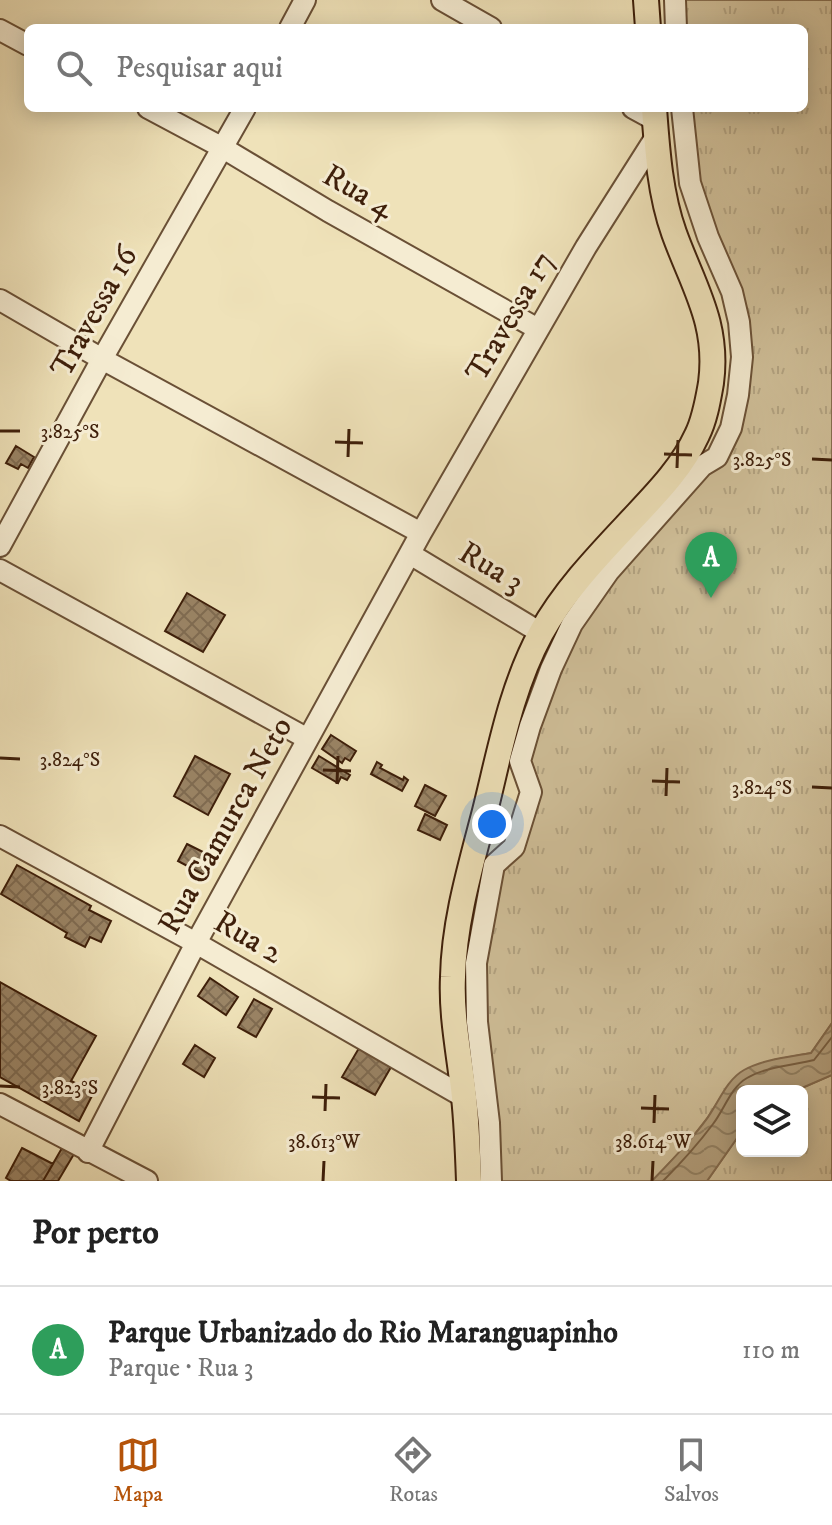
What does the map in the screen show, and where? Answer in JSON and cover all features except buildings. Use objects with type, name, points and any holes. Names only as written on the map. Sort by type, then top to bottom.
[{"type":"main road","points":[[646,0],[648,24]]},
{"type":"main road","points":[[469,1181],[453,976],[458,923],[510,710],[541,633],[600,553],[662,489],[698,434],[706,408],[713,363],[711,338],[706,313],[673,232],[663,185],[656,121]]},
{"type":"street","points":[[292,24],[305,0]]},
{"type":"street","points":[[442,0],[484,24]]},
{"type":"street","points":[[675,0],[676,24]]},
{"type":"street","points":[[0,30],[24,43]]},
{"type":"street","name":"Rua 4","points":[[156,112],[538,329]]},
{"type":"street","name":"Travessa 16","points":[[0,546],[243,112]]},
{"type":"street","points":[[491,1181],[489,1123],[477,1022],[476,963],[494,865],[514,847],[531,792],[520,761],[530,726],[572,624],[609,571],[702,466],[717,457],[731,428],[738,395],[742,357],[739,322],[732,292],[708,237],[690,183],[682,112]]},
{"type":"street","name":"Travessa 17","points":[[421,533],[656,121]]},
{"type":"street","points":[[0,300],[421,533]]},
{"type":"street","name":"Rua Camurca Neto","points":[[88,1152],[196,943],[421,533]]},
{"type":"street","name":"Rua 3","points":[[410,554],[541,633]]},
{"type":"street","points":[[0,570],[308,739]]},
{"type":"street","name":"Rua 2","points":[[0,836],[196,943],[464,1097]]},
{"type":"street","points":[[0,1104],[147,1181]]},
{"type":"green space","points":[[675,0],[832,0],[832,1023],[811,1053],[774,1060],[730,1083],[683,1149],[652,1181],[491,1181],[484,917],[531,793],[520,761],[572,624],[717,457],[742,357],[708,237],[683,112],[808,112],[808,24],[676,24]]},
{"type":"green space","points":[[832,1075],[832,1181],[707,1181],[736,1140],[736,1157],[808,1157],[808,1085]]},
{"type":"water","points":[[832,1023],[832,1075],[808,1085],[736,1085],[736,1140],[707,1181],[652,1181],[700,1128],[738,1074],[760,1063],[811,1053]]},
{"type":"place","name":"Parque Urbanizado do Rio Maranguapinho","points":[[711,598]]}]
